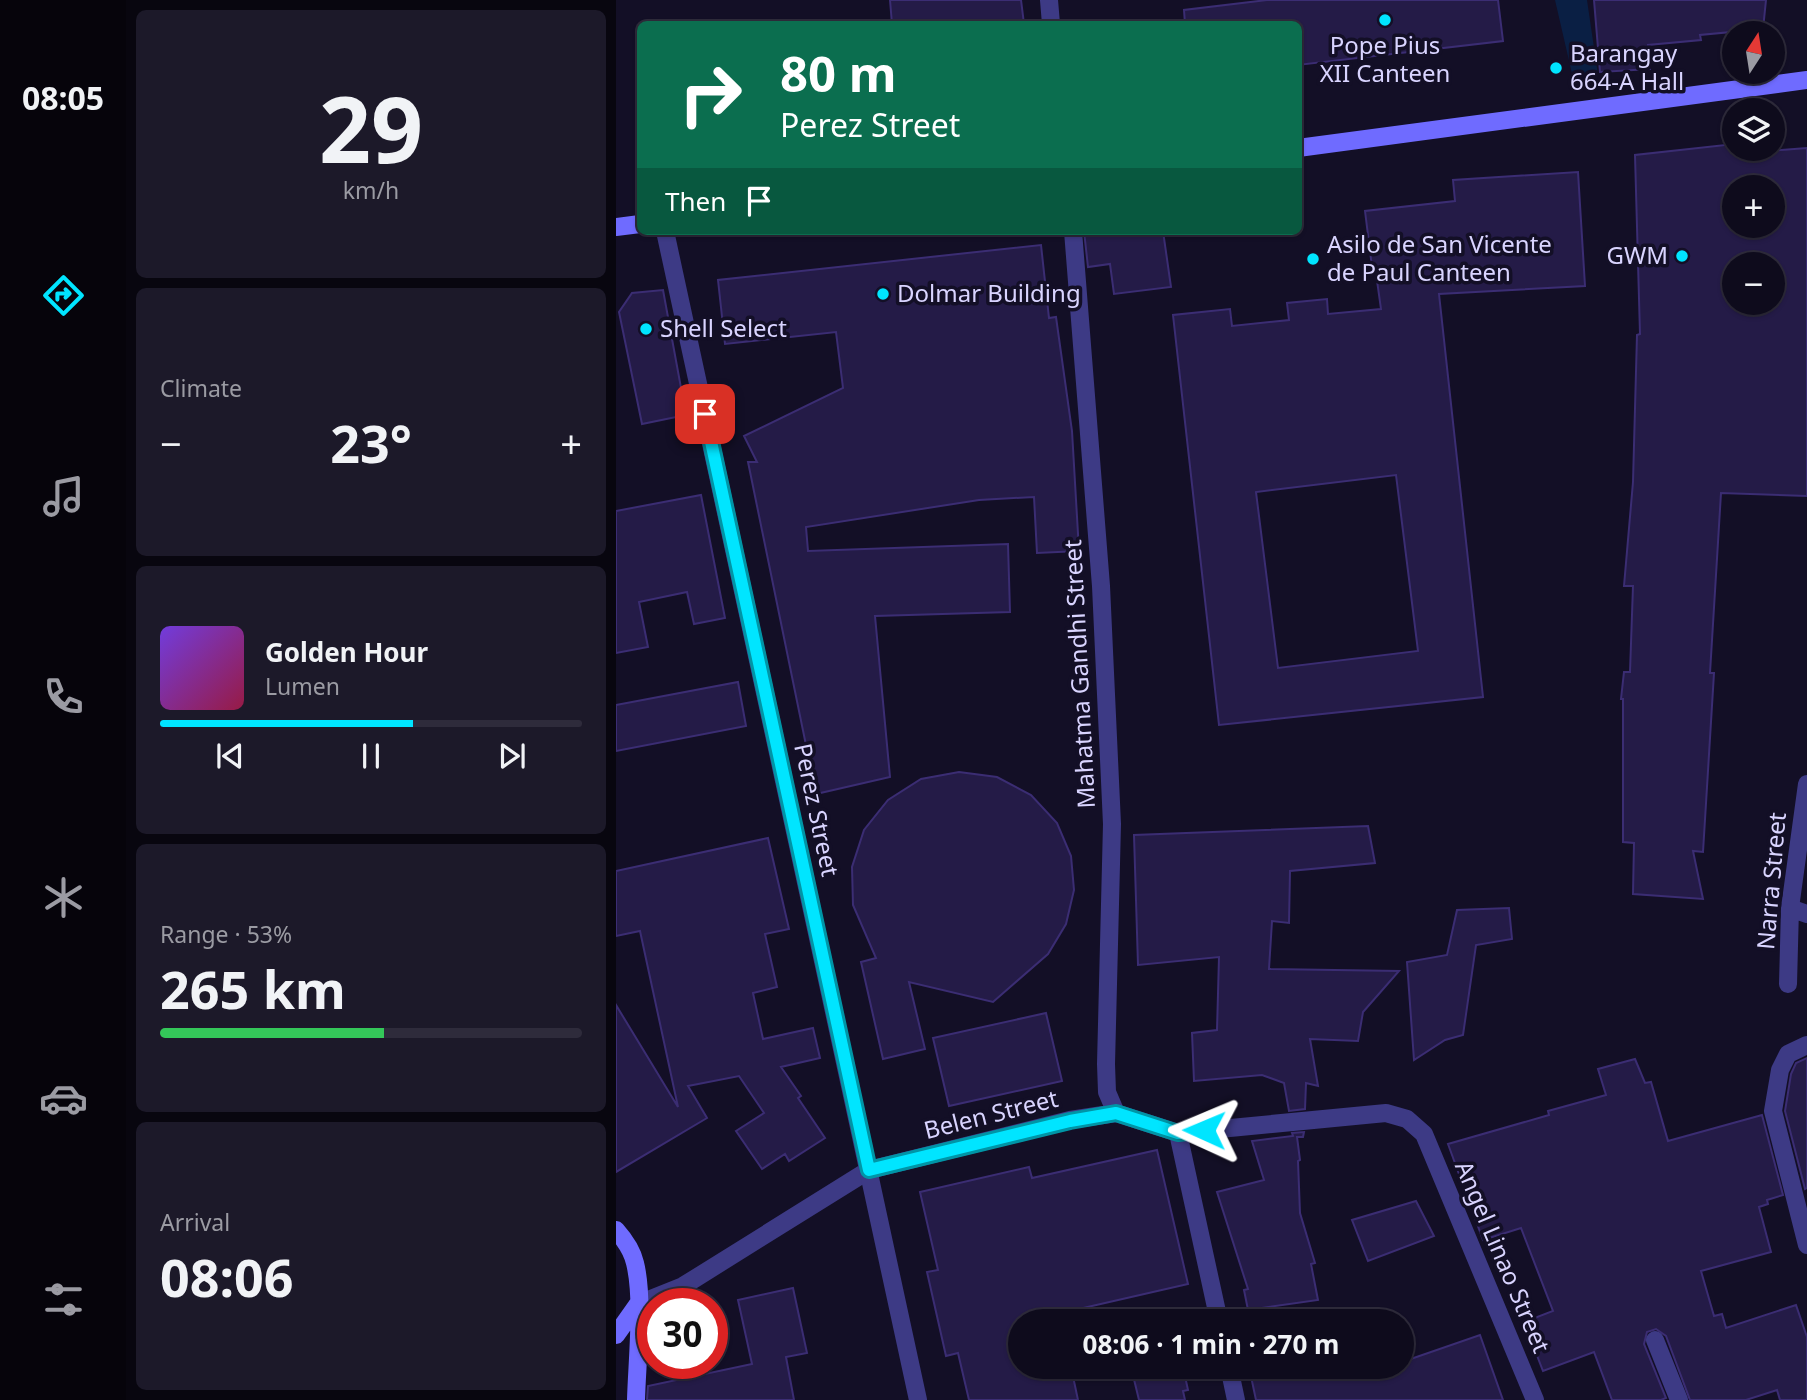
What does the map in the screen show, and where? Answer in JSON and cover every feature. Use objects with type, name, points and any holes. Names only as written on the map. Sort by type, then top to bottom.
[{"type":"main road","points":[[1302,147],[1807,80]]},
{"type":"main road","points":[[616,227],[637,224]]},
{"type":"main road","points":[[616,1230],[626,1242],[635,1261],[637,1290]]},
{"type":"main road","points":[[616,1335],[637,1305]]},
{"type":"main road","points":[[636,1400],[637,1352]]},
{"type":"street","points":[[1049,0],[1051,21]]},
{"type":"street","name":"Perez Street","points":[[666,235],[918,1400]]},
{"type":"street","name":"Mahatma Gandhi Street","points":[[1073,235],[1102,600],[1112,824],[1107,1092],[1116,1113]]},
{"type":"street","name":"Narra Street","points":[[1788,984],[1798,911],[1807,785]]},
{"type":"street","points":[[1807,1045],[1788,1054],[1780,1070],[1773,1111],[1807,1245]]},
{"type":"street","name":"Belen Street","points":[[678,1288],[869,1170],[1070,1121],[1116,1113],[1178,1133],[1386,1113],[1407,1119],[1424,1134]]},
{"type":"street","points":[[1178,1133],[1216,1309]]},
{"type":"street","name":"Angel Linao Street","points":[[1424,1134],[1535,1400]]},
{"type":"street","points":[[1655,1340],[1679,1400]]},
{"type":"street","points":[[1232,1379],[1236,1400]]},
{"type":"water","points":[[1555,0],[1587,0],[1598,75],[1573,78]]},
{"type":"building","points":[[890,0],[1021,0],[1024,21],[892,21]]},
{"type":"building","points":[[1267,0],[1498,0],[1503,41],[1302,65],[1302,21],[1185,21],[1184,10]]},
{"type":"building","points":[[1594,0],[1766,0],[1764,21],[1722,21],[1722,33],[1700,35],[1701,40],[1648,45],[1650,69],[1600,72]]},
{"type":"building","points":[[1722,145],[1722,161],[1785,161],[1785,150],[1807,148],[1807,496],[1721,493],[1703,852],[1693,851],[1703,899],[1633,894],[1634,843],[1623,842],[1621,699],[1624,672],[1630,672],[1633,586],[1624,586],[1633,482],[1637,335],[1640,334],[1635,155]]},
{"type":"building","points":[[1578,172],[1585,286],[1439,294],[1483,697],[1219,725],[1173,315],[1230,309],[1232,326],[1289,320],[1287,303],[1327,299],[1328,314],[1381,309],[1375,266],[1372,267],[1365,211],[1455,201],[1453,180]],"holes":[[[1396,475],[1418,651],[1278,668],[1256,492]]]},
{"type":"building","points":[[1084,235],[1164,235],[1171,287],[1114,294],[1110,264],[1088,267]]},
{"type":"building","points":[[1041,245],[1049,318],[1056,317],[1072,431],[1079,551],[1037,553],[1034,497],[979,500],[806,527],[808,551],[1008,544],[1010,612],[875,616],[890,777],[816,794],[748,462],[757,462],[744,436],[843,388],[836,332],[725,344],[718,280]]},
{"type":"building","points":[[663,290],[686,415],[642,424],[619,312],[632,293]]},
{"type":"building","points":[[701,495],[725,618],[694,624],[687,592],[639,602],[648,647],[616,653],[616,511]]},
{"type":"building","points":[[738,682],[746,726],[616,751],[616,705]]},
{"type":"building","points":[[959,772],[997,777],[1031,795],[1057,823],[1071,856],[1074,890],[1066,924],[1048,954],[993,1002],[909,982],[925,1049],[883,1059],[861,962],[876,958],[853,905],[852,867],[864,830],[888,800],[921,779]]},
{"type":"building","points":[[1368,826],[1375,863],[1290,871],[1289,923],[1272,921],[1269,969],[1399,971],[1363,1012],[1358,1041],[1310,1039],[1318,1086],[1306,1083],[1305,1109],[1289,1111],[1284,1083],[1262,1075],[1194,1081],[1192,1033],[1217,1030],[1219,957],[1138,965],[1134,835]]},
{"type":"building","points":[[768,838],[789,929],[765,934],[777,987],[753,993],[763,1039],[813,1028],[820,1058],[781,1067],[825,1138],[789,1161],[785,1154],[762,1169],[736,1131],[764,1113],[739,1076],[688,1086],[707,1118],[616,1172],[616,1005],[678,1107],[640,931],[616,936],[616,871]]},
{"type":"building","points":[[1509,908],[1512,939],[1476,945],[1463,1035],[1445,1040],[1414,1060],[1407,962],[1447,955],[1457,910]]},
{"type":"building","points":[[1046,1013],[1062,1081],[949,1106],[933,1038]]},
{"type":"building","points":[[1807,1058],[1805,1189],[1785,1111],[1791,1074],[1796,1063]]},
{"type":"building","points":[[1635,1059],[1645,1083],[1651,1082],[1668,1141],[1762,1115],[1783,1195],[1767,1200],[1768,1204],[1759,1207],[1771,1252],[1701,1271],[1714,1316],[1722,1314],[1726,1328],[1796,1305],[1807,1337],[1807,1400],[1780,1400],[1777,1390],[1746,1400],[1690,1400],[1666,1336],[1656,1329],[1647,1332],[1644,1344],[1666,1398],[1661,1400],[1612,1400],[1594,1352],[1543,1371],[1524,1322],[1553,1311],[1521,1228],[1483,1240],[1448,1144],[1549,1115],[1548,1111],[1606,1095],[1598,1069]]},
{"type":"building","points":[[1304,1132],[1303,1137],[1297,1137],[1300,1213],[1315,1263],[1311,1264],[1318,1300],[1248,1309],[1244,1290],[1248,1289],[1217,1192],[1264,1180],[1252,1141],[1293,1136],[1292,1133]]},
{"type":"building","points":[[1157,1150],[1188,1284],[1079,1309],[1008,1309],[1008,1379],[1074,1379],[1078,1400],[969,1400],[958,1353],[946,1356],[927,1272],[938,1270],[920,1192],[1029,1167],[1032,1178]]},
{"type":"building","points":[[1416,1201],[1434,1236],[1368,1261],[1352,1220]]},
{"type":"building","points":[[793,1288],[807,1353],[786,1357],[794,1400],[647,1400],[648,1386],[681,1379],[728,1379],[728,1369],[752,1364],[738,1300]]},
{"type":"building","points":[[1480,1335],[1503,1400],[1256,1400],[1252,1379],[1414,1379],[1414,1358]]},
{"type":"building","points":[[1134,1379],[1186,1379],[1188,1390],[1183,1391],[1185,1400],[1139,1400]]},
{"type":"place","name":"Pope Pius XII Canteen","points":[[1385,20]]},
{"type":"place","name":"Barangay 664-A Hall","points":[[1556,68]]},
{"type":"place","name":"GWM","points":[[1682,256]]},
{"type":"place","name":"Asilo de San Vicente de Paul Canteen","points":[[1313,259]]},
{"type":"place","name":"Dolmar Building","points":[[883,294]]},
{"type":"place","name":"Shell Select","points":[[646,329]]},
{"type":"route","points":[[705,414],[869,1170],[1070,1121],[1116,1113],[1178,1133],[1204,1130]]}]
